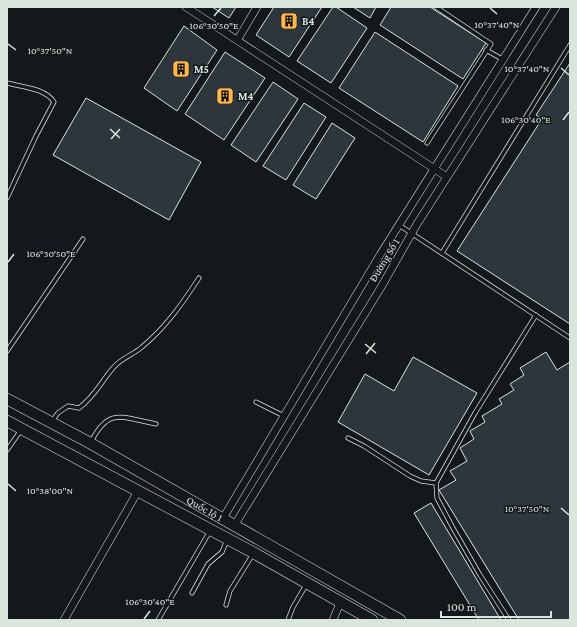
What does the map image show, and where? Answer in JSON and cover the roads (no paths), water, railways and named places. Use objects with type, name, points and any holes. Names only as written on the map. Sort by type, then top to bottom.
[{"type":"highway","name":"Quốc lộ 1","points":[[7,399],[90,443],[222,520],[400,620]]},
{"type":"highway","name":"Quốc lộ 1","points":[[7,421],[254,554],[372,620]]},
{"type":"highway","points":[[213,532],[222,520]]},
{"type":"highway","points":[[228,540],[234,526]]},
{"type":"street","points":[[186,7],[238,39],[447,177]]},
{"type":"street","points":[[238,39],[257,7]]},
{"type":"street","name":"Đường Số 1","points":[[222,520],[399,225],[536,7]]},
{"type":"street","name":"Đường Số 1","points":[[234,526],[412,233],[556,7]]},
{"type":"street","points":[[64,620],[138,491]]},
{"type":"street","points":[[333,620],[340,603]]},
{"type":"lane","points":[[427,143],[491,44],[486,39],[436,7]]},
{"type":"lane","points":[[442,253],[570,45]]},
{"type":"lane","points":[[486,50],[503,60]]},
{"type":"lane","points":[[7,83],[50,96],[54,102],[36,136],[7,198]]},
{"type":"lane","points":[[399,225],[570,338]]},
{"type":"lane","points":[[7,351],[83,239]]},
{"type":"lane","points":[[52,423],[58,413],[68,406],[79,408],[92,398],[113,368],[127,355],[140,348],[176,312],[199,278]]},
{"type":"lane","points":[[509,620],[480,575],[437,498],[436,483],[475,413],[536,315]]},
{"type":"lane","points":[[256,402],[285,417]]},
{"type":"lane","points":[[90,443],[101,425],[113,417],[123,416],[156,424]]},
{"type":"lane","points":[[7,450],[22,429]]},
{"type":"lane","points":[[348,438],[364,446],[410,476],[421,481],[436,483]]},
{"type":"lane","points":[[158,620],[213,532]]},
{"type":"lane","points":[[192,593],[208,564],[222,552],[228,540]]},
{"type":"lane","points":[[226,605],[230,591],[254,554]]},
{"type":"lane","points":[[288,620],[293,607],[306,584]]},
{"type":"place","name":"B4","points":[[289,21]]},
{"type":"place","name":"M5","points":[[181,69]]},
{"type":"place","name":"M4","points":[[225,96]]}]
